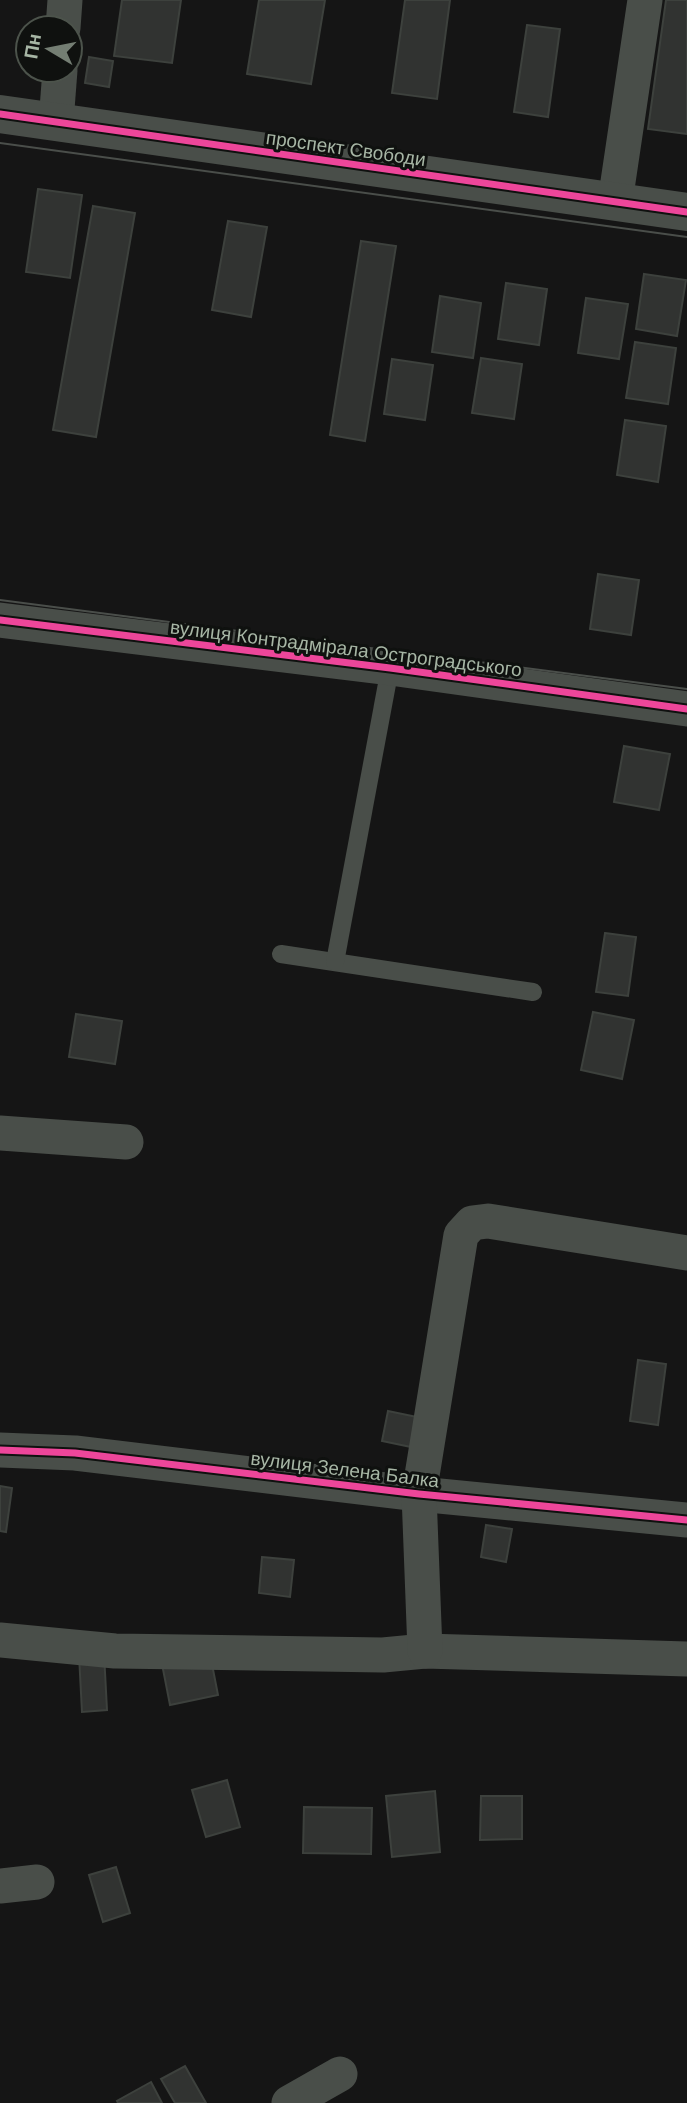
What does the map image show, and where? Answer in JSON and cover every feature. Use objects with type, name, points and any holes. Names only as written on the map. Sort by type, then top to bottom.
[{"type":"street","points":[[615,202],[646,0]]},
{"type":"street","points":[[57,121],[59,84]]},
{"type":"street","name":"проспект Свободи","points":[[0,114],[687,212]]},
{"type":"street","name":"вулиця Контрадмірала Остроградського","points":[[0,620],[390,668],[687,709]]},
{"type":"street","points":[[0,1133],[125,1142]]},
{"type":"street","points":[[425,1651],[419,1494],[461,1235],[472,1223],[488,1221],[687,1252]]},
{"type":"street","name":"вулиця Зелена Балка","points":[[0,1450],[75,1453],[419,1494],[687,1520]]},
{"type":"street","points":[[0,1640],[115,1651],[383,1655],[425,1651],[687,1659]]},
{"type":"street","points":[[0,1886],[37,1882]]},
{"type":"street","points":[[289,2103],[340,2074]]},
{"type":"lane","points":[[335,962],[390,668]]},
{"type":"lane","points":[[281,954],[533,992]]},
{"type":"building","points":[[122,0],[181,0],[172,63],[114,56]]},
{"type":"building","points":[[259,0],[325,0],[311,84],[247,74]]},
{"type":"building","points":[[405,0],[450,0],[437,99],[392,93]]},
{"type":"building","points":[[666,0],[687,0],[687,134],[648,129]]},
{"type":"building","points":[[527,25],[560,29],[548,117],[514,112]]},
{"type":"building","points":[[89,57],[113,61],[109,87],[85,83]]},
{"type":"building","points":[[38,189],[82,195],[70,278],[26,272]]},
{"type":"building","points":[[93,206],[135,213],[96,437],[53,430]]},
{"type":"building","points":[[228,221],[267,227],[251,317],[212,310]]},
{"type":"building","points":[[361,241],[396,246],[365,441],[330,435]]},
{"type":"building","points":[[644,274],[686,280],[677,336],[636,329]]},
{"type":"building","points":[[506,283],[547,289],[539,345],[498,339]]},
{"type":"building","points":[[440,296],[481,303],[473,358],[432,352]]},
{"type":"building","points":[[586,298],[628,304],[619,359],[578,353]]},
{"type":"building","points":[[635,342],[676,348],[668,404],[626,398]]},
{"type":"building","points":[[481,358],[522,364],[514,419],[472,413]]},
{"type":"building","points":[[392,359],[433,365],[425,420],[384,414]]},
{"type":"building","points":[[625,420],[666,426],[658,482],[617,475]]},
{"type":"building","points":[[598,574],[639,580],[631,635],[590,629]]},
{"type":"building","points":[[624,746],[670,754],[659,810],[614,802]]},
{"type":"building","points":[[605,933],[636,937],[628,996],[596,992]]},
{"type":"building","points":[[593,1012],[634,1020],[622,1079],[581,1070]]},
{"type":"building","points":[[76,1014],[122,1021],[115,1064],[69,1057]]},
{"type":"building","points":[[638,1360],[666,1364],[658,1425],[630,1421]]},
{"type":"building","points":[[388,1411],[417,1417],[411,1447],[382,1441]]},
{"type":"building","points":[[0,1486],[12,1488],[6,1532],[0,1531]]},
{"type":"building","points":[[486,1525],[512,1529],[506,1562],[481,1557]]},
{"type":"building","points":[[262,1557],[294,1560],[290,1597],[259,1593]]},
{"type":"building","points":[[104,1653],[107,1710],[82,1712],[79,1655]]},
{"type":"building","points":[[210,1654],[218,1695],[170,1705],[162,1664]]},
{"type":"building","points":[[227,1780],[240,1827],[206,1837],[192,1790]]},
{"type":"building","points":[[435,1791],[440,1852],[392,1857],[386,1796]]},
{"type":"building","points":[[481,1796],[522,1796],[522,1839],[480,1840]]},
{"type":"building","points":[[304,1807],[372,1808],[371,1854],[303,1853]]},
{"type":"building","points":[[116,1867],[130,1913],[103,1922],[89,1875]]},
{"type":"building","points":[[185,2066],[206,2103],[175,2103],[161,2079]]},
{"type":"building","points":[[151,2082],[162,2103],[118,2103],[117,2101]]},
{"type":"tram line","points":[[0,143],[687,237]]},
{"type":"tram line","points":[[0,600],[687,689]]},
{"type":"cycle path","points":[[0,114],[687,212]]},
{"type":"cycle path","points":[[0,620],[390,668],[687,709]]},
{"type":"cycle path","points":[[0,1450],[75,1453],[419,1494],[687,1520]]}]
